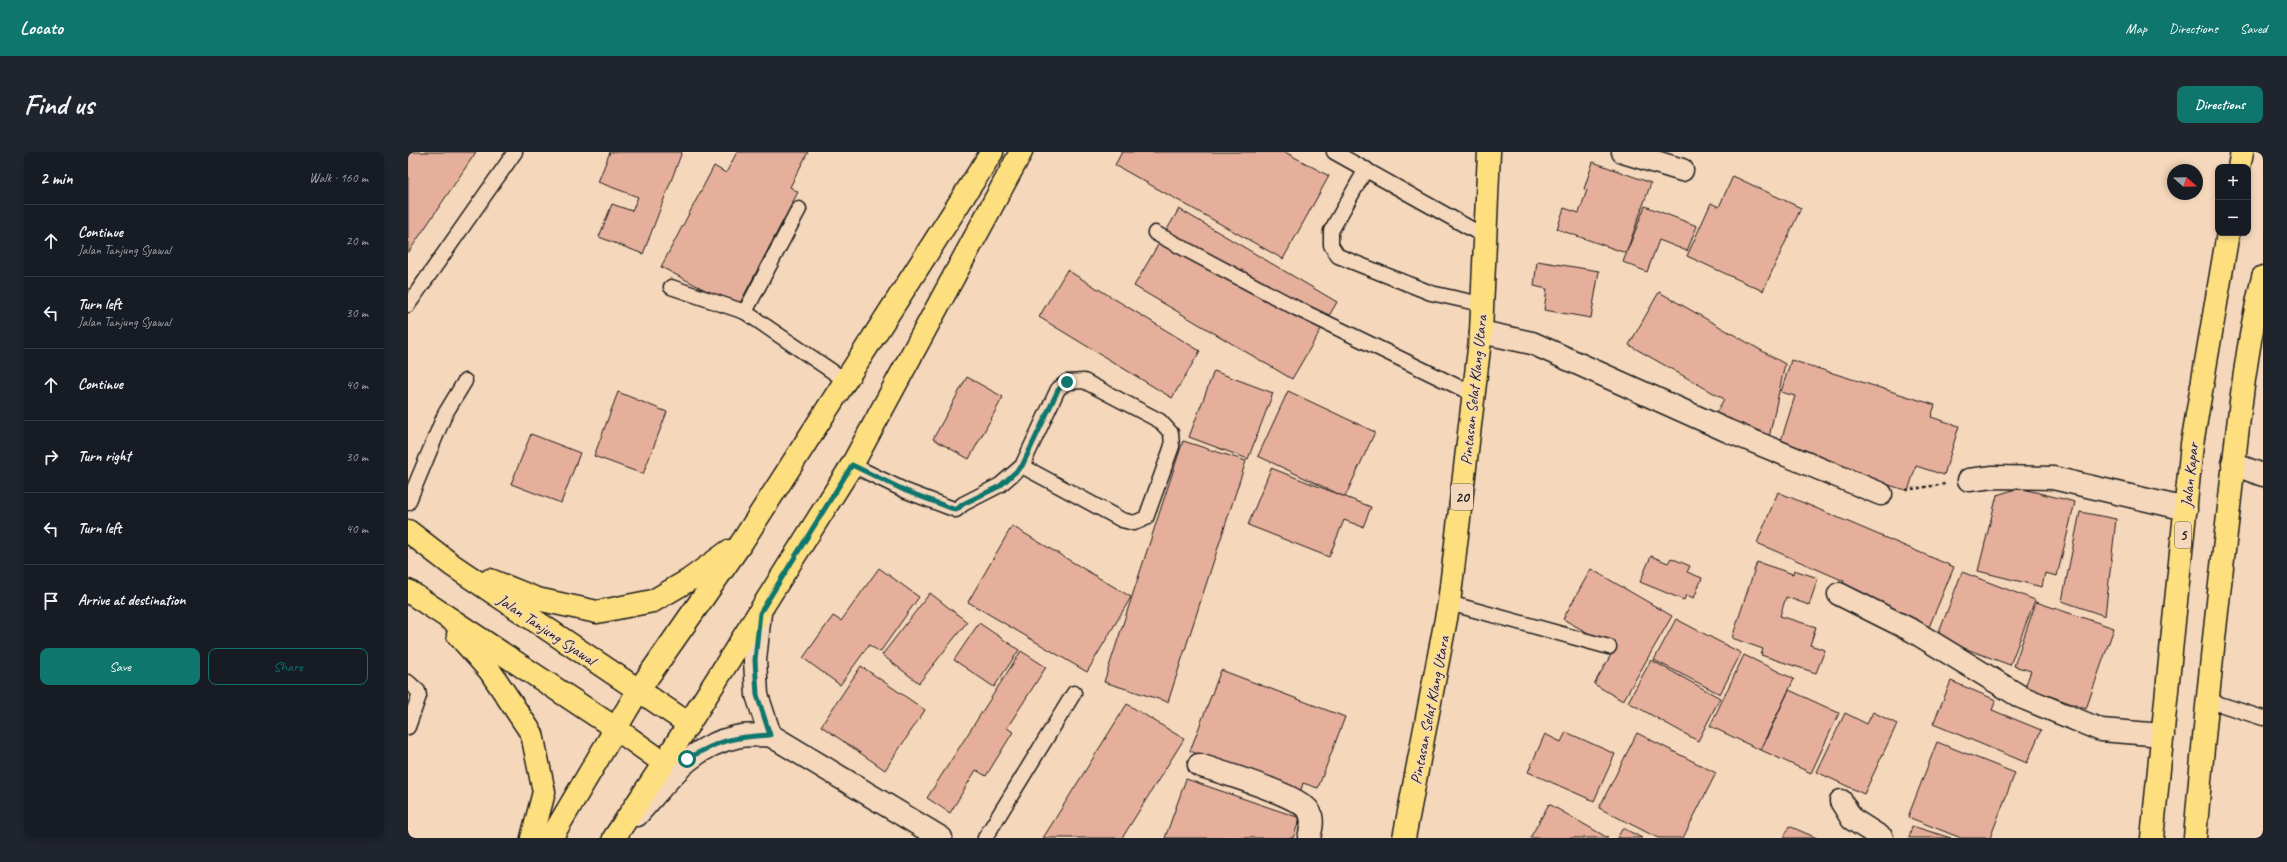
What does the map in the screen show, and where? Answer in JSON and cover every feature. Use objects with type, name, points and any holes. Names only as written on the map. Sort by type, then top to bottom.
[{"type":"main road","points":[[551,838],[638,691],[742,542],[992,152]]},
{"type":"main road","points":[[614,838],[760,613],[852,465],[1021,152]]},
{"type":"main road","name":"Pintasan Selat Klang Utara","points":[[1404,838],[1449,603],[1475,395],[1481,332],[1484,236],[1489,152]]},
{"type":"main road","points":[[2240,164],[2242,152]]},
{"type":"main road","name":"Jalan Kapar","points":[[2152,838],[2192,444],[2227,236]]},
{"type":"main road","points":[[2195,838],[2207,700],[2233,464],[2255,312],[2263,276]]},
{"type":"main road","name":"Jalan Tanjung Syawal","points":[[408,531],[452,565],[688,724]]},
{"type":"main road","points":[[452,565],[537,599],[597,612],[653,601],[689,580],[742,542]]},
{"type":"main road","points":[[408,591],[615,728],[664,763]]},
{"type":"main road","points":[[438,612],[490,671],[532,734],[544,792],[532,838]]},
{"type":"street","points":[[1623,152],[1682,170]]},
{"type":"street","points":[[1481,332],[1532,343],[1728,431],[1880,494]]},
{"type":"street","points":[[2233,464],[2263,475]]},
{"type":"street","points":[[1969,480],[1993,477],[2053,478],[2186,509]]},
{"type":"street","points":[[1839,594],[1913,631],[2021,697],[2101,730],[2163,735]]},
{"type":"street","points":[[760,613],[755,660],[757,695],[770,735]]},
{"type":"street","points":[[617,838],[687,759],[710,746],[737,737],[770,735],[941,838]]},
{"type":"street","points":[[1199,765],[1294,799],[1309,812],[1313,825],[1308,838]]},
{"type":"street","points":[[1841,801],[1852,819],[1882,838]]},
{"type":"lane","points":[[408,306],[515,152]]},
{"type":"lane","points":[[1334,152],[1484,236]]},
{"type":"lane","points":[[1366,169],[1331,231],[1331,245],[1338,256],[1431,293],[1481,304]]},
{"type":"lane","points":[[746,312],[799,209]]},
{"type":"lane","points":[[1155,233],[1296,308],[1475,395]]},
{"type":"lane","points":[[671,287],[746,312],[845,380]]},
{"type":"lane","points":[[408,503],[445,414],[465,381]]},
{"type":"lane","points":[[852,465],[919,496],[956,510],[963,504],[1000,486],[1022,466],[1058,390],[1067,382],[1084,381],[1160,422],[1172,433],[1172,446],[1146,518],[1134,523],[1122,520],[1022,466]]},
{"type":"lane","points":[[1449,603],[1609,647]]},
{"type":"lane","points":[[408,682],[418,690],[419,696],[408,727]]},
{"type":"lane","points":[[985,838],[1074,693]]},
{"type":"lane","points":[[2207,700],[2263,718]]},
{"type":"path","points":[[1880,494],[1969,480]]},
{"type":"building","points":[[408,152],[476,152],[408,253]]},
{"type":"building","points":[[610,152],[682,152],[643,254],[599,237],[612,204],[632,211],[638,197],[598,182]]},
{"type":"building","points":[[737,152],[808,152],[790,187],[798,192],[738,307],[661,267],[714,166],[726,173]]},
{"type":"building","points":[[1122,152],[1285,152],[1329,176],[1283,259],[1115,165]]},
{"type":"building","points":[[1593,162],[1651,183],[1626,253],[1557,229],[1564,208],[1579,213],[1587,190],[1584,189]]},
{"type":"building","points":[[1733,176],[1801,208],[1763,291],[1687,256],[1711,203],[1719,207]]},
{"type":"building","points":[[1645,206],[1697,226],[1687,251],[1659,240],[1647,272],[1623,262]]},
{"type":"building","points":[[1179,209],[1337,302],[1292,379],[1134,286]]},
{"type":"building","points":[[1537,261],[1599,271],[1591,318],[1544,310],[1547,289],[1534,286]]},
{"type":"building","points":[[1067,270],[1200,351],[1172,398],[1039,317]]},
{"type":"building","points":[[1659,292],[1785,364],[1765,456],[1709,426],[1724,399],[1629,345]]},
{"type":"building","points":[[1791,360],[1935,405],[1931,417],[1959,426],[1944,475],[1916,466],[1908,491],[1778,450],[1795,396],[1781,392]]},
{"type":"building","points":[[1214,371],[1273,393],[1248,459],[1189,437]]},
{"type":"building","points":[[967,377],[1003,397],[969,459],[933,439]]},
{"type":"building","points":[[1288,391],[1375,432],[1345,497],[1258,456]]},
{"type":"building","points":[[618,392],[667,412],[643,474],[594,456]]},
{"type":"building","points":[[531,434],[580,453],[561,503],[511,484]]},
{"type":"building","points":[[1183,441],[1246,461],[1168,702],[1104,682]]},
{"type":"building","points":[[1271,468],[1371,507],[1363,527],[1344,520],[1329,557],[1248,525]]},
{"type":"building","points":[[2019,488],[2075,502],[2057,576],[2045,573],[2042,587],[1978,571],[1997,495]]},
{"type":"building","points":[[1778,492],[1954,567],[1929,627],[1840,590],[1844,581],[1757,543]]},
{"type":"building","points":[[2080,512],[2116,519],[2105,616],[2062,601]]},
{"type":"building","points":[[1012,526],[1131,597],[1087,672],[968,602]]},
{"type":"building","points":[[1651,556],[1668,563],[1671,558],[1690,566],[1687,572],[1702,578],[1694,598],[1686,595],[1684,600],[1640,582]]},
{"type":"building","points":[[1757,562],[1793,574],[1794,570],[1818,578],[1809,605],[1786,597],[1780,616],[1816,627],[1810,645],[1825,650],[1816,673],[1761,655],[1763,649],[1732,638]]},
{"type":"building","points":[[879,568],[919,597],[880,652],[869,645],[840,685],[803,658],[833,616],[841,621]]},
{"type":"building","points":[[1591,569],[1672,616],[1623,701],[1594,684],[1615,648],[1563,619]]},
{"type":"building","points":[[1962,572],[2035,600],[2010,665],[1937,638]]},
{"type":"building","points":[[930,593],[967,622],[919,683],[882,655]]},
{"type":"building","points":[[2036,602],[2114,628],[2086,709],[2025,687],[2031,671],[2014,666]]},
{"type":"building","points":[[1676,619],[1741,653],[1720,694],[1654,660]]},
{"type":"building","points":[[979,623],[1019,650],[994,687],[954,660]]},
{"type":"building","points":[[1021,651],[1046,667],[1007,728],[1013,732],[986,776],[976,770],[950,813],[927,798]]},
{"type":"building","points":[[1744,655],[1794,679],[1760,750],[1710,726]]},
{"type":"building","points":[[1651,660],[1720,698],[1698,741],[1628,702]]},
{"type":"building","points":[[861,666],[925,710],[885,770],[821,726]]},
{"type":"building","points":[[1221,670],[1345,717],[1318,788],[1303,783],[1300,793],[1190,751]]},
{"type":"building","points":[[1951,681],[1996,700],[1992,710],[2041,730],[2027,763],[1933,724]]},
{"type":"building","points":[[1789,690],[1839,713],[1811,773],[1761,750]]},
{"type":"building","points":[[1127,704],[1184,739],[1122,838],[1043,838]]},
{"type":"building","points":[[1873,712],[1897,724],[1864,794],[1817,772],[1845,713],[1867,724]]},
{"type":"building","points":[[1566,732],[1615,754],[1594,801],[1528,772],[1545,734],[1561,742]]},
{"type":"building","points":[[1637,733],[1716,773],[1683,838],[1658,838],[1599,808]]},
{"type":"building","points":[[1937,742],[2015,773],[1990,838],[1961,838],[1908,817]]},
{"type":"building","points":[[1186,779],[1300,818],[1293,838],[1165,838]]},
{"type":"building","points":[[1549,804],[1608,838],[1530,838]]},
{"type":"building","points":[[1789,826],[1817,838],[1784,838]]},
{"type":"building","points":[[1912,826],[1951,838],[1909,838]]},
{"type":"building","points":[[1623,828],[1642,838],[1617,838]]},
{"type":"route","points":[[687,759],[710,746],[737,737],[770,735],[757,695],[755,660],[760,613],[852,465],[906,491],[952,510],[956,510],[963,504],[1000,486],[1022,466],[1058,390],[1067,382]]}]
